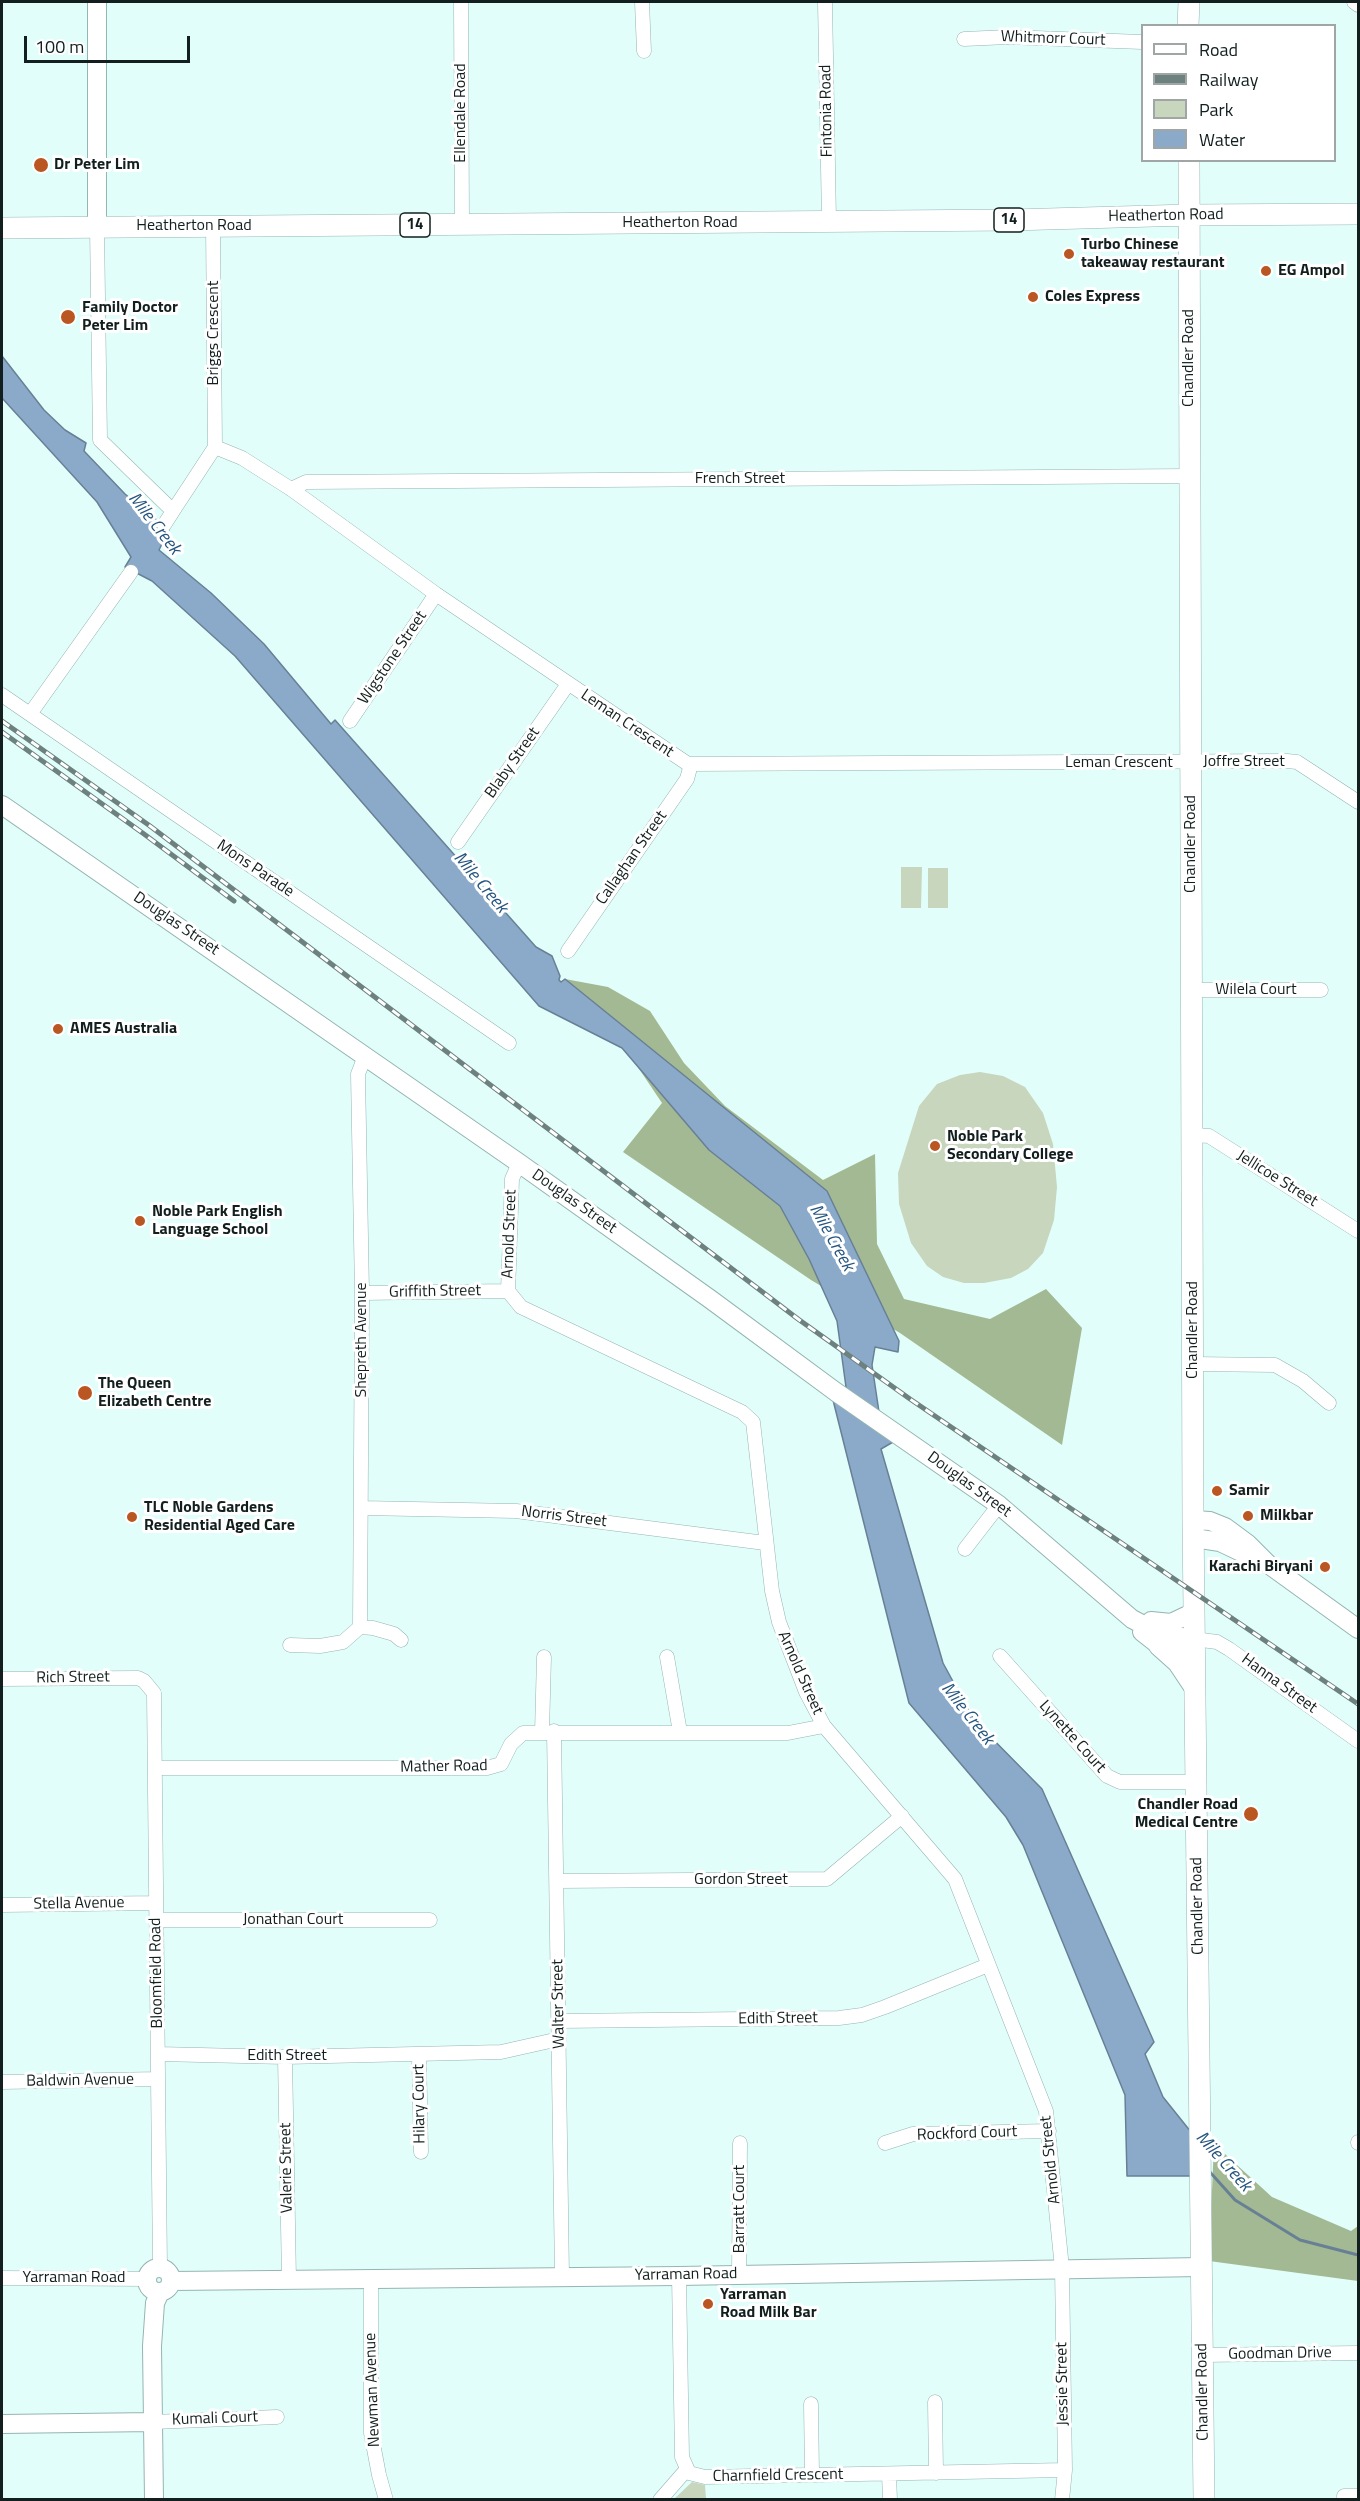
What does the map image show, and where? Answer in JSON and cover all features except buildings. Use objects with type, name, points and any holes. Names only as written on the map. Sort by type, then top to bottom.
[{"type":"main road","points":[[97,2],[97,227]]},
{"type":"main road","points":[[1188,24],[1189,2]]},
{"type":"main road","name":"Chandler Road","points":[[1189,162],[1193,1529],[1204,2499]]},
{"type":"main road","name":"Heatherton Road","points":[[2,228],[1359,214]]},
{"type":"main road","name":"Douglas Street","points":[[2,805],[519,1163],[836,1392],[999,1505],[1129,1617],[1177,1663],[1195,1690]]},
{"type":"main road","points":[[1193,1529],[1268,1564],[1359,1629]]},
{"type":"main road","points":[[1129,1617],[1162,1624],[1177,1621],[1194,1612]]},
{"type":"main road","name":"Douglas Street","points":[[1129,1617],[1162,1634],[1194,1639]]},
{"type":"main road","points":[[1152,1641],[1173,1649],[1183,1648],[1194,1639]]},
{"type":"main road","name":"Yarraman Road","points":[[159,2280],[679,2276],[1201,2266]]},
{"type":"main road","name":"Bloomfield Road","points":[[154,2499],[152,2346],[159,2280]]},
{"type":"main road","points":[[2,2424],[153,2422]]},
{"type":"street","name":"Ellendale Road","points":[[461,2],[462,224]]},
{"type":"street","points":[[642,2],[644,51]]},
{"type":"street","name":"Fintonia Road","points":[[825,2],[829,221]]},
{"type":"street","points":[[1354,2],[1359,5]]},
{"type":"street","name":"Whitmorr Court","points":[[964,39],[1141,42]]},
{"type":"street","name":"Briggs Crescent","points":[[213,225],[215,443]]},
{"type":"street","points":[[97,227],[100,440],[173,511]]},
{"type":"street","points":[[164,525],[215,443]]},
{"type":"street","name":"Leman Crescent","points":[[215,443],[234,448],[242,458],[291,489],[436,594],[680,760],[691,764],[1191,762]]},
{"type":"street","name":"French Street","points":[[291,489],[306,482],[1190,476]]},
{"type":"street","points":[[30,714],[131,572]]},
{"type":"street","name":"Wigstone Street","points":[[350,721],[436,594]]},
{"type":"street","name":"Blaby Street","points":[[458,842],[568,684]]},
{"type":"street","name":"Mons Parade","points":[[2,695],[509,1043]]},
{"type":"street","name":"Joffre Street","points":[[1191,762],[1297,762],[1359,802]]},
{"type":"street","name":"Callaghan Street","points":[[568,951],[687,779],[691,764]]},
{"type":"street","name":"Wilela Court","points":[[1192,990],[1321,990]]},
{"type":"street","name":"Shepreth Avenue","points":[[360,1627],[362,1293],[358,1074],[365,1056]]},
{"type":"street","name":"Jellicoe Street","points":[[1193,1135],[1209,1136],[1359,1231]]},
{"type":"street","name":"Arnold Street","points":[[519,1163],[512,1179],[508,1291],[521,1307],[742,1412],[753,1422],[765,1543],[778,1623],[806,1692],[824,1726],[955,1879],[1046,2111],[1062,2268]]},
{"type":"street","name":"Griffith Street","points":[[362,1293],[508,1291]]},
{"type":"street","points":[[1193,1365],[1275,1365],[1303,1381],[1329,1403]]},
{"type":"street","points":[[965,1549],[999,1505]]},
{"type":"street","name":"Norris Street","points":[[361,1508],[516,1511],[765,1543]]},
{"type":"street","points":[[290,1644],[321,1646],[343,1642],[360,1627],[373,1628],[394,1635],[401,1640]]},
{"type":"street","name":"Hanna Street","points":[[1194,1639],[1214,1641],[1229,1648],[1359,1741]]},
{"type":"street","name":"Lynette Court","points":[[1000,1656],[1107,1776],[1120,1782],[1196,1782]]},
{"type":"street","name":"Walter Street","points":[[544,1657],[557,1881],[562,2276]]},
{"type":"street","points":[[667,1657],[680,1732]]},
{"type":"street","name":"Rich Street","points":[[2,1679],[138,1678],[144,1681]]},
{"type":"street","name":"Bloomfield Road","points":[[144,1681],[154,1693],[159,2280]]},
{"type":"street","name":"Mather Road","points":[[155,1768],[487,1768],[501,1764],[511,1744],[523,1733],[788,1733],[824,1726]]},
{"type":"street","name":"Gordon Street","points":[[557,1881],[827,1879],[902,1816]]},
{"type":"street","name":"Stella Avenue","points":[[2,1905],[156,1903]]},
{"type":"street","name":"Jonathan Court","points":[[156,1920],[430,1920]]},
{"type":"street","name":"Edith Street","points":[[559,2021],[839,2018],[862,2015],[988,1965]]},
{"type":"street","name":"Edith Street","points":[[158,2054],[285,2057],[501,2052],[559,2039]]},
{"type":"street","name":"Hilary Court","points":[[419,2055],[421,2152]]},
{"type":"street","name":"Valerie Street","points":[[285,2057],[289,2280]]},
{"type":"street","name":"Baldwin Avenue","points":[[2,2082],[158,2079]]},
{"type":"street","name":"Rockford Court","points":[[885,2143],[913,2134],[1049,2131]]},
{"type":"street","name":"Barratt Court","points":[[739,2274],[740,2143]]},
{"type":"street","name":"Jessie Street","points":[[1062,2268],[1065,2470],[1062,2499]]},
{"type":"street","points":[[660,2499],[687,2469],[682,2457],[679,2276]]},
{"type":"street","name":"Yarraman Road","points":[[2,2278],[159,2280]]},
{"type":"street","name":"Newman Avenue","points":[[371,2279],[371,2433],[386,2499]]},
{"type":"street","name":"Goodman Drive","points":[[1202,2355],[1359,2353]]},
{"type":"street","points":[[935,2402],[936,2473]]},
{"type":"street","points":[[811,2404],[812,2475]]},
{"type":"street","name":"Kumali Court","points":[[153,2422],[277,2417]]},
{"type":"street","name":"Charnfield Crescent","points":[[687,2469],[689,2473],[705,2477],[1065,2470]]},
{"type":"street","points":[[889,2474],[890,2499]]},
{"type":"street","points":[[1344,2499],[1344,2496],[1359,2496]]},
{"type":"green space","points":[[901,867],[922,867],[921,908],[901,908]]},
{"type":"green space","points":[[928,868],[948,868],[948,908],[928,908]]},
{"type":"green space","points":[[565,979],[608,987],[650,1011],[684,1063],[725,1106],[823,1180],[875,1154],[877,1244],[904,1299],[990,1319],[1046,1289],[1082,1328],[1062,1445],[900,1333],[811,1280],[623,1152],[662,1103],[625,1048],[561,982]]},
{"type":"green space","points":[[980,1072],[1003,1076],[1025,1087],[1043,1113],[1053,1144],[1057,1187],[1054,1220],[1043,1253],[1028,1269],[1011,1278],[984,1283],[964,1283],[943,1277],[927,1266],[911,1243],[899,1204],[898,1173],[919,1106],[937,1084],[960,1075]]},
{"type":"green space","points":[[1214,2144],[1272,2197],[1351,2231],[1358,2226],[1358,2281],[1209,2261]]},
{"type":"green space","points":[[692,2482],[705,2485],[706,2499],[674,2499]]},
{"type":"water","points":[[2,356],[44,410],[65,430],[86,443],[84,451],[125,494],[169,530],[159,550],[211,593],[264,644],[331,724],[335,720],[536,947],[552,956],[560,976],[559,980],[561,982],[565,979],[827,1191],[899,1341],[898,1352],[875,1347],[872,1365],[882,1432],[893,1442],[881,1449],[943,1663],[974,1720],[1042,1789],[1154,2042],[1145,2054],[1163,2097],[1191,2132],[1191,2176],[1127,2176],[1125,2095],[1023,1845],[1006,1817],[909,1703],[833,1400],[849,1409],[837,1321],[809,1259],[780,1206],[709,1150],[622,1048],[539,1006],[235,656],[152,581],[125,567],[131,557],[97,502],[2,398]]},
{"type":"waterway","name":"Mile Creek","points":[[1209,2171],[1235,2200],[1300,2240],[1358,2255]]},
{"type":"railway","points":[[2,721],[150,826],[798,1319],[910,1399],[1358,1704]]},
{"type":"railway","points":[[2,732],[234,901]]},
{"type":"place","name":"Dr Peter Lim","points":[[41,165]]},
{"type":"place","name":"Turbo Chinese takeaway restaurant","points":[[1069,254]]},
{"type":"place","name":"EG Ampol","points":[[1266,271]]},
{"type":"place","name":"Coles Express","points":[[1033,297]]},
{"type":"place","name":"Family Doctor Peter Lim","points":[[68,317]]},
{"type":"place","name":"AMES Australia","points":[[58,1029]]},
{"type":"place","name":"Noble Park Secondary College","points":[[935,1146]]},
{"type":"place","name":"Noble Park English Language School","points":[[140,1221]]},
{"type":"place","name":"The Queen Elizabeth Centre","points":[[85,1393]]},
{"type":"place","name":"Samir","points":[[1217,1491]]},
{"type":"place","name":"Milkbar","points":[[1248,1516]]},
{"type":"place","name":"TLC Noble Gardens Residential Aged Care","points":[[132,1517]]},
{"type":"place","name":"Karachi Biryani","points":[[1325,1567]]},
{"type":"place","name":"Chandler Road Medical Centre","points":[[1251,1814]]},
{"type":"place","name":"Yarraman Road Milk Bar","points":[[708,2304]]}]
